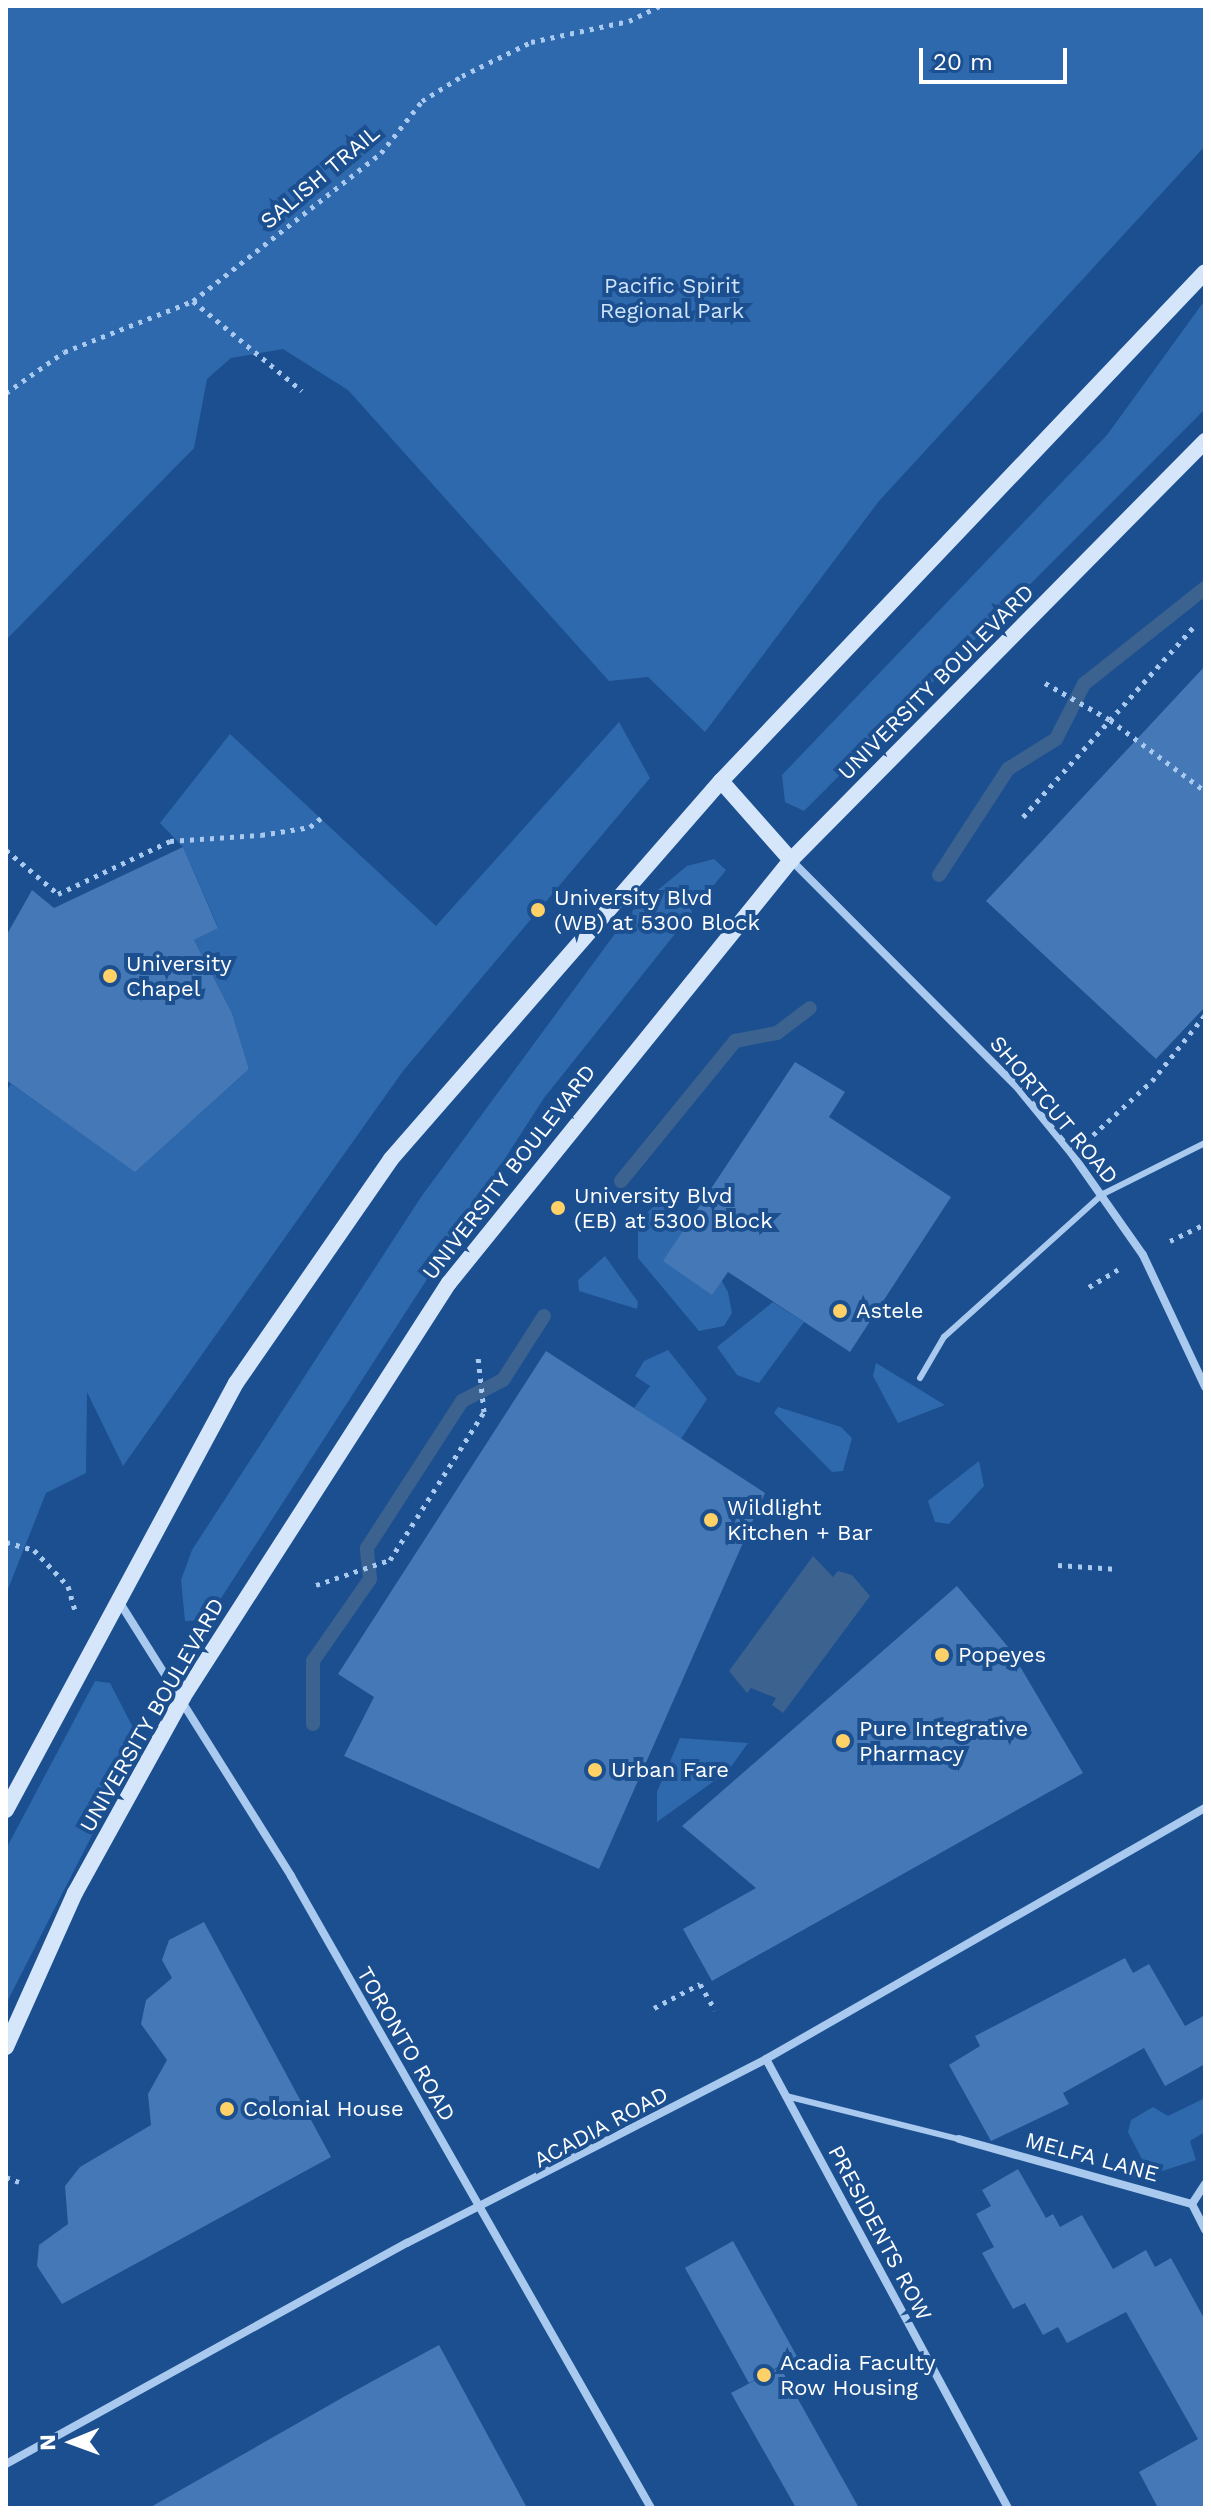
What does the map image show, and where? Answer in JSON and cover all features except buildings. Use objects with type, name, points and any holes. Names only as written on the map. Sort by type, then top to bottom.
[{"type":"main road","points":[[6,1810],[236,1383],[391,1159],[721,781],[1205,272]]},
{"type":"main road","name":"UNIVERSITY BOULEVARD","points":[[6,2047],[75,1893],[183,1697],[449,1283],[791,860],[1205,441]]},
{"type":"main road","points":[[721,781],[791,860]]},
{"type":"street","name":"SHORTCUT ROAD","points":[[791,860],[1019,1089],[1072,1154],[1143,1255],[1205,1387]]},
{"type":"street","name":"TORONTO ROAD","points":[[120,1603],[183,1697],[651,2508]]},
{"type":"street","name":"ACADIA ROAD","points":[[6,2464],[479,2208],[766,2059],[1205,1808]]},
{"type":"street","name":"PRESIDENTS ROW","points":[[766,2059],[1008,2508]]},
{"type":"street","name":"MELFA LANE","points":[[959,2139],[1192,2204]]},
{"type":"street","points":[[1205,2184],[1192,2204],[1205,2230]]},
{"type":"lane","points":[[920,1378],[944,1337],[1103,1194],[1205,1143]]},
{"type":"lane","points":[[786,2096],[959,2139]]},
{"type":"path","name":"SALISH TRAIL","points":[[6,393],[64,352],[193,301],[381,153],[435,93],[531,42],[629,21],[660,6]]},
{"type":"path","points":[[193,301],[302,391]]},
{"type":"path","points":[[1023,817],[1196,624]]},
{"type":"path","points":[[1045,683],[1110,720],[1205,791]]},
{"type":"path","points":[[6,850],[58,894],[170,841],[261,835],[310,827],[321,818]]},
{"type":"path","points":[[1072,1154],[1152,1081],[1205,1015]]},
{"type":"path","points":[[316,1585],[390,1560],[484,1412],[478,1357]]},
{"type":"path","points":[[6,1542],[34,1550],[66,1582],[78,1624]]},
{"type":"path","points":[[1058,1565],[1118,1569]]},
{"type":"path","points":[[654,2008],[700,1984],[715,2010]]},
{"type":"path","points":[[6,2177],[19,2182]]},
{"type":"green space","name":"Pacific Spirit Regional Park","points":[[6,6],[1205,6],[1205,146],[879,501],[705,732],[648,677],[609,681],[348,390],[283,349],[231,358],[207,379],[194,448],[6,640]]},
{"type":"green space","points":[[1205,300],[1205,409],[804,811],[785,802],[782,775],[1107,435]]},
{"type":"green space","points":[[619,722],[650,778],[403,1071],[123,1466],[87,1392],[86,1473],[46,1493],[6,1594],[6,1091],[11,1084],[135,1171],[249,1069],[232,1013],[194,940],[218,927],[183,847],[160,823],[230,734],[436,926]]},
{"type":"green space","points":[[714,859],[726,870],[544,1098],[207,1620],[185,1621],[181,1580],[192,1550],[421,1197],[631,912],[687,866]]},
{"type":"green space","points":[[658,1202],[689,1222],[728,1292],[732,1313],[724,1326],[699,1331],[638,1258],[638,1222]]},
{"type":"green space","points":[[605,1256],[638,1302],[637,1309],[579,1291],[578,1280]]},
{"type":"green space","points":[[773,1302],[804,1322],[759,1383],[737,1375],[717,1347]]},
{"type":"green space","points":[[668,1350],[707,1399],[681,1439],[634,1408],[650,1386],[635,1376],[644,1361]]},
{"type":"green space","points":[[876,1363],[945,1405],[898,1423],[873,1376]]},
{"type":"green space","points":[[778,1407],[841,1427],[852,1438],[843,1471],[832,1472],[774,1413]]},
{"type":"green space","points":[[979,1461],[984,1486],[949,1524],[935,1522],[928,1501]]},
{"type":"green space","points":[[95,1681],[110,1683],[140,1741],[6,2004],[6,1849]]},
{"type":"green space","points":[[680,1738],[748,1743],[728,1771],[657,1822],[657,1792]]},
{"type":"green space","points":[[1205,2098],[1205,2132],[1190,2141],[1196,2160],[1150,2175],[1128,2132],[1131,2120],[1153,2107],[1168,2116]]},
{"type":"shaded area","points":[[813,1556],[833,1577],[838,1571],[852,1575],[870,1596],[783,1713],[772,1705],[776,1698],[751,1688],[747,1693],[729,1671]]},
{"type":"waterway","points":[[939,875],[1008,769],[1056,739],[1084,684],[1205,588]]},
{"type":"waterway","points":[[621,1181],[735,1041],[777,1033],[810,1008]]},
{"type":"waterway","points":[[313,1724],[313,1661],[370,1579],[367,1548],[462,1401],[503,1380],[544,1316]]},
{"type":"place","name":"University Blvd (WB) at 5300 Block","points":[[538,910]]},
{"type":"place","name":"University Chapel","points":[[110,976]]},
{"type":"place","name":"University Blvd (EB) at 5300 Block","points":[[558,1208]]},
{"type":"place","name":"Astele","points":[[840,1311]]},
{"type":"place","name":"Wildlight Kitchen + Bar","points":[[711,1520]]},
{"type":"place","name":"Popeyes","points":[[942,1655]]},
{"type":"place","name":"Pure Integrative Pharmacy","points":[[843,1741]]},
{"type":"place","name":"Urban Fare","points":[[595,1770]]},
{"type":"place","name":"Colonial House","points":[[227,2109]]},
{"type":"place","name":"Acadia Faculty Row Housing","points":[[764,2375]]}]
